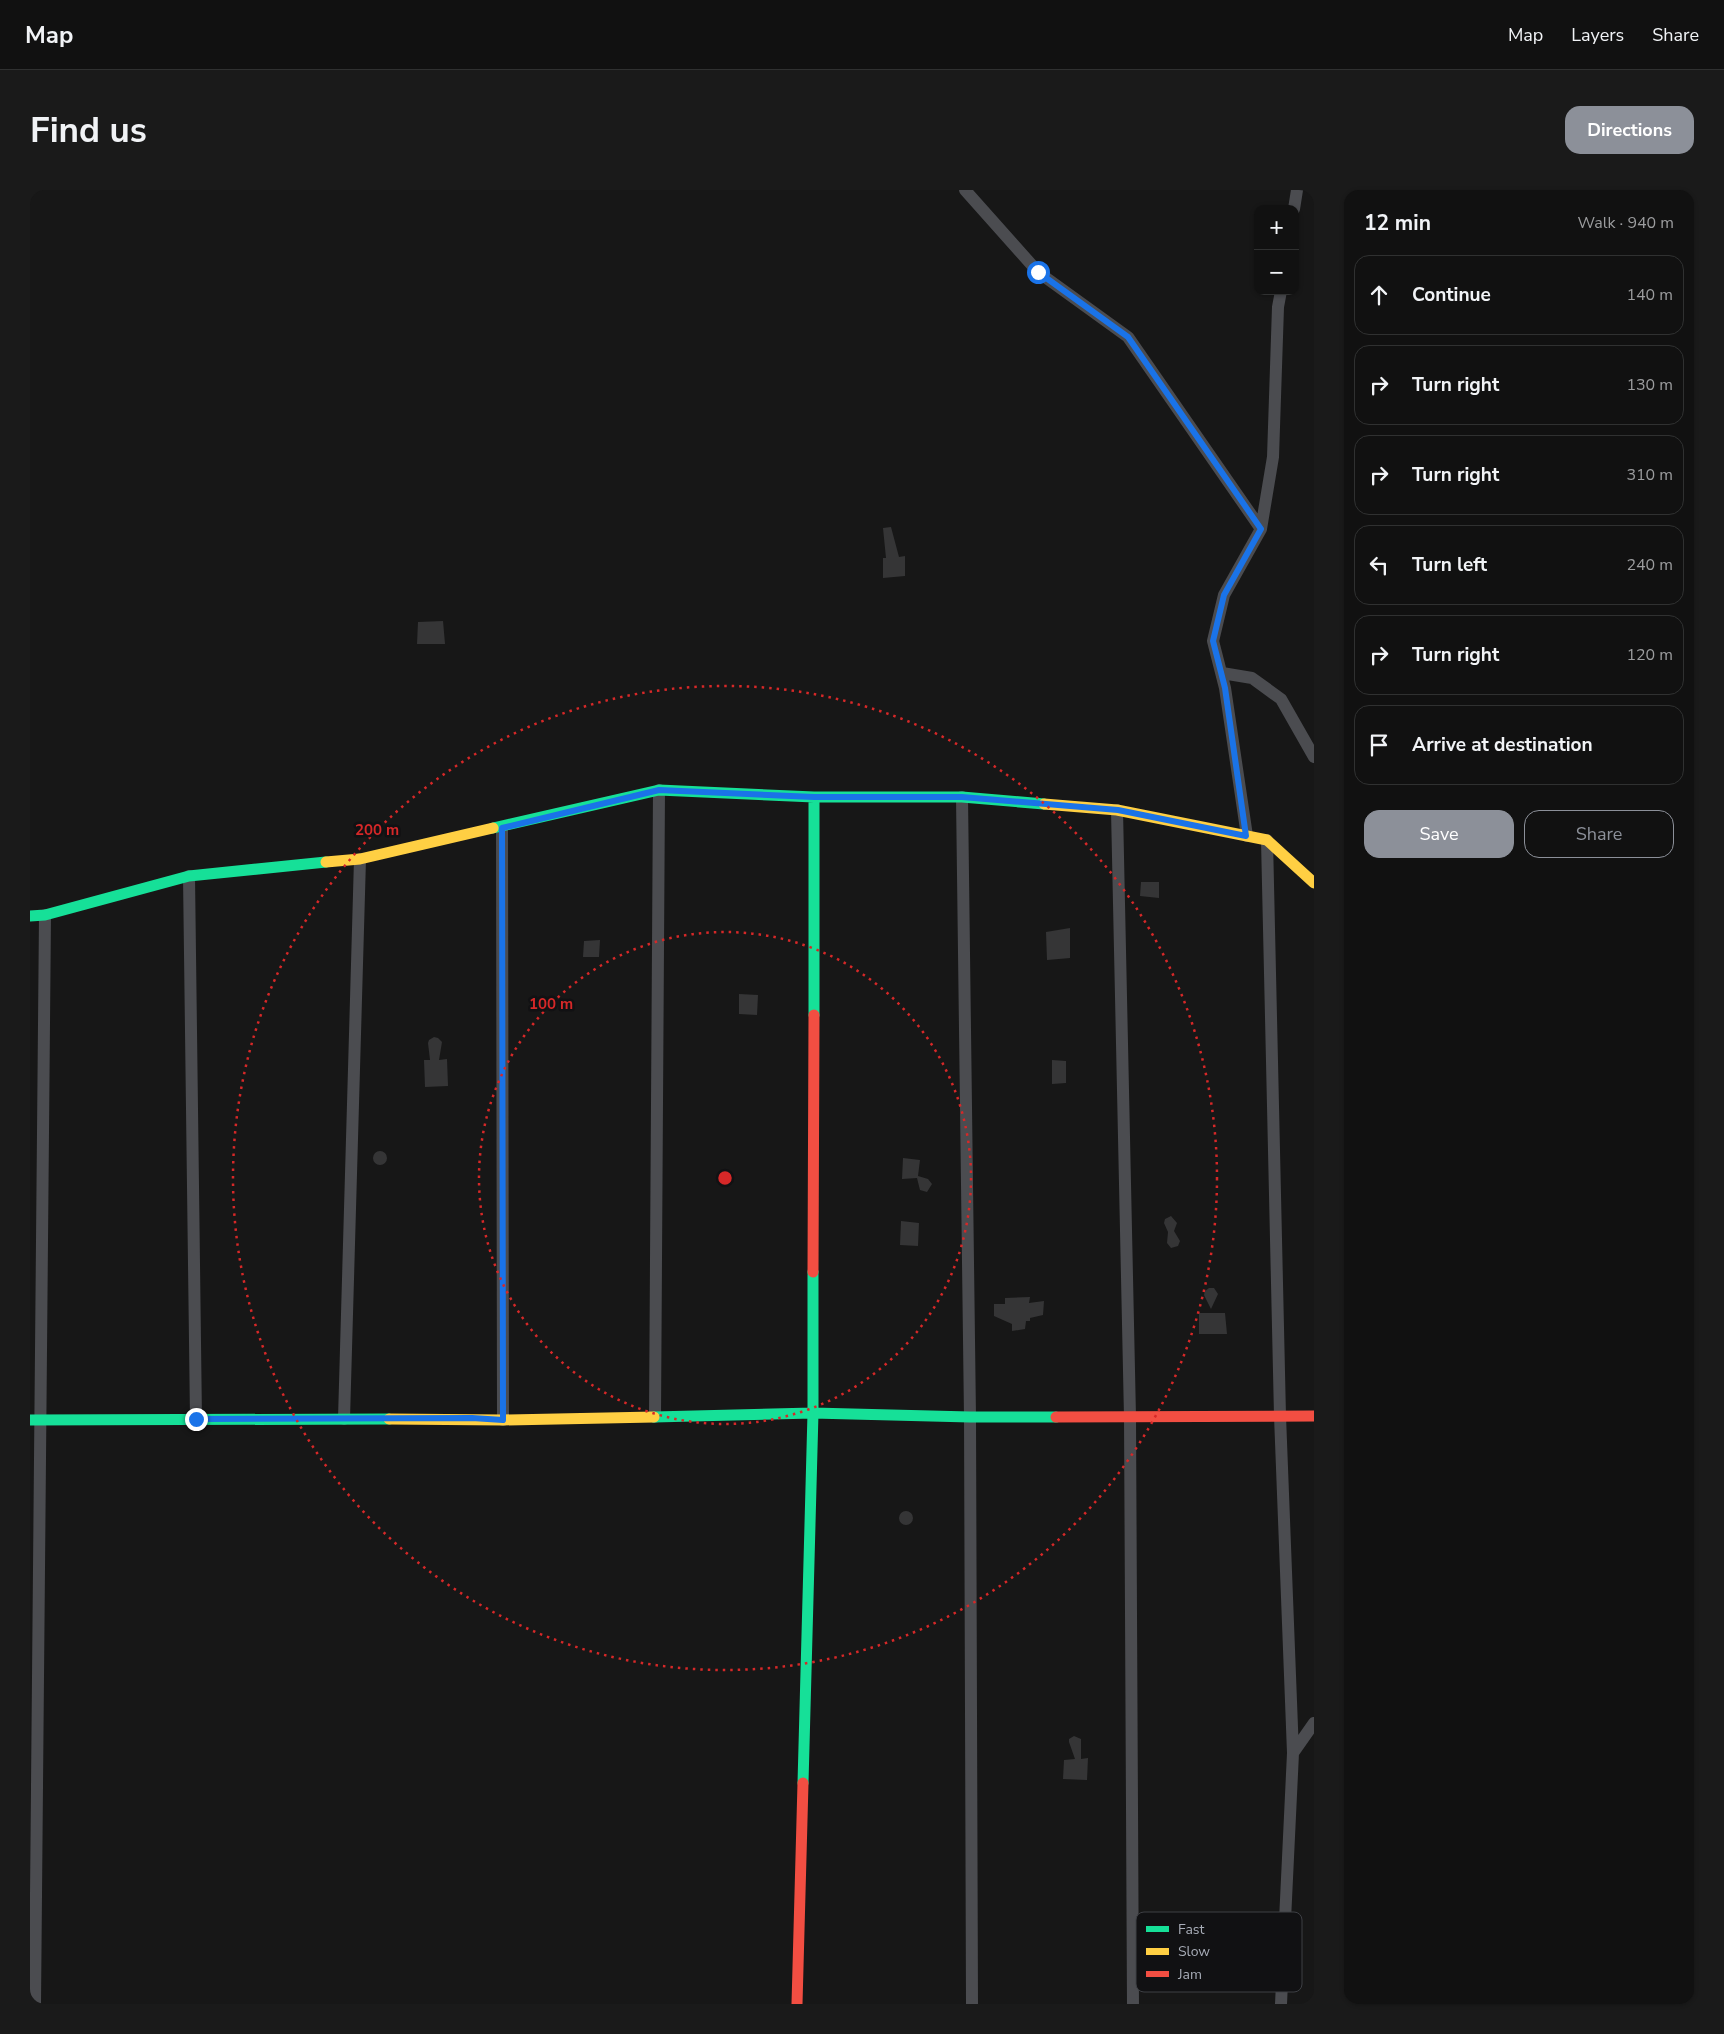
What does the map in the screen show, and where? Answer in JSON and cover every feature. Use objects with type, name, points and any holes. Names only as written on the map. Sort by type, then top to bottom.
[{"type":"street","points":[[965,190],[1038,272],[1128,337],[1261,529]]},
{"type":"street","points":[[1295,205],[1297,190]]},
{"type":"street","points":[[1246,836],[1222,673],[1213,641],[1224,595],[1261,529],[1274,458],[1278,307],[1280,295]]},
{"type":"street","points":[[1222,673],[1252,678],[1281,699],[1314,757]]},
{"type":"street","points":[[655,1417],[659,790]]},
{"type":"street","points":[[30,916],[45,915],[190,876],[360,859],[502,828],[659,790],[814,797],[962,797],[1118,810],[1267,840],[1314,883]]},
{"type":"street","points":[[797,2004],[813,1413],[814,797]]},
{"type":"street","points":[[962,797],[970,1417],[972,2004]]},
{"type":"street","points":[[1118,810],[1130,1417],[1133,2004]]},
{"type":"street","points":[[502,828],[503,1420]]},
{"type":"street","points":[[1267,840],[1280,1416],[1294,1753],[1286,1912]]},
{"type":"street","points":[[344,1419],[360,859]]},
{"type":"street","points":[[190,876],[196,1419]]},
{"type":"street","points":[[36,2004],[35,1420],[45,915]]},
{"type":"street","points":[[35,1420],[503,1420],[813,1413],[970,1417],[1314,1416]]},
{"type":"street","points":[[1294,1753],[1314,1723]]},
{"type":"building","points":[[891,527],[899,557],[905,556],[905,576],[883,578],[883,558],[886,558],[883,528]]},
{"type":"building","points":[[443,621],[445,644],[417,644],[418,622]]},
{"type":"building","points":[[1141,882],[1159,882],[1159,898],[1140,896]]},
{"type":"building","points":[[1070,928],[1070,958],[1047,960],[1046,932]]},
{"type":"building","points":[[600,940],[599,957],[583,957],[584,941]]},
{"type":"building","points":[[739,994],[758,995],[757,1015],[739,1014]]},
{"type":"building","points":[[434,1037],[442,1042],[439,1060],[447,1059],[448,1086],[425,1087],[424,1060],[430,1060],[428,1043]]},
{"type":"building","points":[[1052,1060],[1066,1061],[1066,1083],[1052,1084]]},
{"type":"building","points":[[380,1151],[385,1153],[387,1158],[385,1163],[380,1165],[375,1163],[373,1158],[375,1153]]},
{"type":"building","points":[[903,1158],[920,1160],[918,1176],[928,1179],[932,1184],[927,1192],[920,1190],[917,1178],[902,1179]]},
{"type":"building","points":[[1171,1216],[1177,1223],[1174,1231],[1180,1241],[1178,1246],[1171,1248],[1167,1243],[1168,1232],[1164,1223],[1165,1219]]},
{"type":"building","points":[[901,1221],[919,1223],[918,1246],[900,1245]]},
{"type":"building","points":[[1209,1288],[1214,1288],[1218,1294],[1211,1309],[1204,1295],[1205,1291]]},
{"type":"building","points":[[1030,1297],[1029,1303],[1044,1301],[1043,1315],[1026,1321],[1025,1329],[1012,1331],[1012,1324],[994,1316],[994,1304],[1005,1304],[1005,1298]]},
{"type":"building","points":[[1199,1313],[1225,1313],[1227,1334],[1199,1334]]},
{"type":"building","points":[[906,1511],[911,1513],[913,1518],[911,1523],[906,1525],[901,1523],[899,1518],[901,1513]]},
{"type":"building","points":[[1074,1736],[1081,1739],[1081,1759],[1088,1758],[1087,1780],[1063,1779],[1064,1760],[1075,1759],[1069,1742],[1069,1739]]},
{"type":"traffic: fast","points":[[493,828],[659,790],[814,797],[962,797],[1044,804]]},
{"type":"traffic: fast","points":[[814,797],[814,1015]]},
{"type":"traffic: fast","points":[[30,916],[45,915],[189,876],[326,862]]},
{"type":"traffic: fast","points":[[803,1783],[813,1413],[813,1272]]},
{"type":"traffic: fast","points":[[654,1417],[813,1413],[1056,1417]]},
{"type":"traffic: fast","points":[[30,1420],[389,1419]]},
{"type":"traffic: slow","points":[[1044,804],[1117,810],[1267,840],[1314,883]]},
{"type":"traffic: slow","points":[[326,862],[360,859],[493,828]]},
{"type":"traffic: slow","points":[[389,1419],[503,1420],[654,1417]]},
{"type":"traffic: jam","points":[[813,1272],[814,1015]]},
{"type":"traffic: jam","points":[[1056,1417],[1314,1416]]},
{"type":"traffic: jam","points":[[797,2004],[803,1783]]},
{"type":"route","points":[[196,1419],[472,1418],[503,1420],[502,828],[659,790],[814,797],[962,797],[1118,810],[1246,836],[1225,688],[1213,641],[1224,595],[1261,529],[1128,337],[1038,272]]}]
